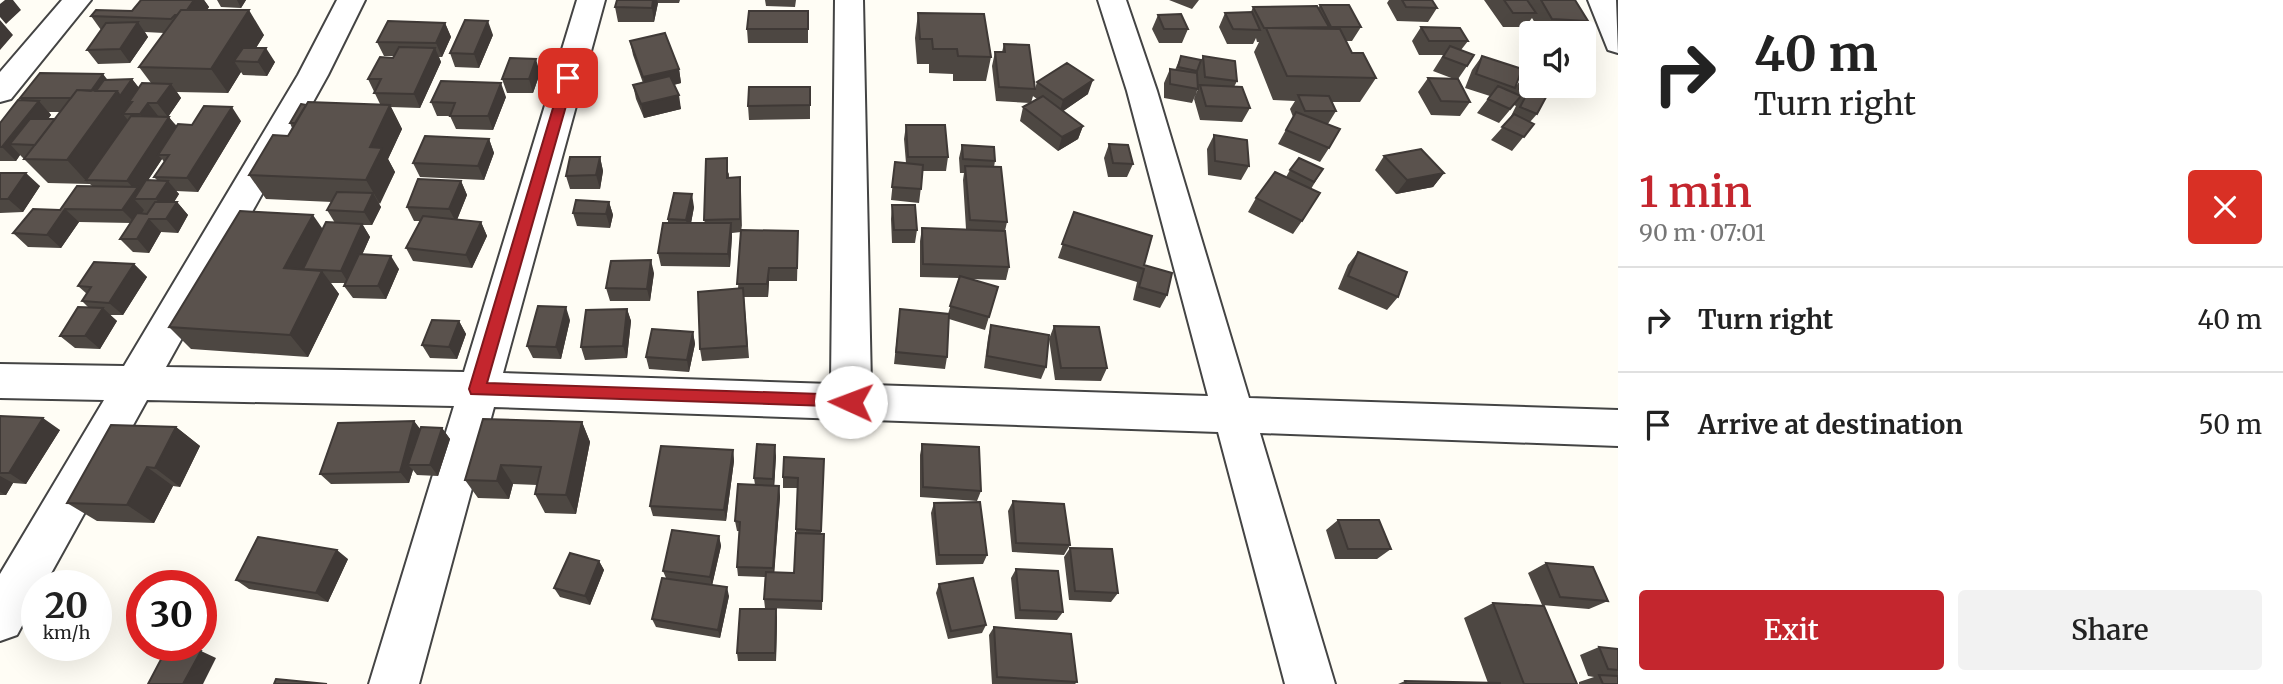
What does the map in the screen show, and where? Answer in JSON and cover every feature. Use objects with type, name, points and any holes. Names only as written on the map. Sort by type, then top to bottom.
[{"type":"street","points":[[0,92],[77,0]]},
{"type":"street","points":[[0,618],[313,75],[351,0]]},
{"type":"street","points":[[394,684],[591,0]]},
{"type":"street","points":[[849,0],[851,402]]},
{"type":"street","points":[[1112,0],[1142,91],[1310,684]]},
{"type":"street","points":[[1601,0],[1618,44]]},
{"type":"street","points":[[0,382],[477,389],[1618,428]]},
{"type":"building","points":[[141,0],[194,0],[187,10],[181,10],[171,19],[91,16],[96,10],[132,11]]},
{"type":"building","points":[[617,0],[653,0],[652,8],[615,7]]},
{"type":"building","points":[[1402,0],[1432,0],[1437,8],[1406,7]]},
{"type":"building","points":[[1504,0],[1527,0],[1536,13],[1513,13]]},
{"type":"building","points":[[1541,0],[1575,0],[1588,21],[1552,19]]},
{"type":"building","points":[[1320,5],[1349,5],[1361,27],[1331,27]]},
{"type":"building","points":[[1317,6],[1329,27],[1264,28],[1253,7]]},
{"type":"building","points":[[181,10],[249,10],[211,69],[139,67]]},
{"type":"building","points":[[749,11],[808,11],[808,29],[747,29]]},
{"type":"building","points":[[1252,12],[1260,30],[1233,29],[1225,13]]},
{"type":"building","points":[[918,13],[984,14],[991,57],[958,56],[957,49],[933,49],[932,39],[920,39]]},
{"type":"building","points":[[1181,14],[1188,29],[1164,29],[1158,15]]},
{"type":"building","points":[[465,20],[488,21],[474,54],[450,53]]},
{"type":"building","points":[[388,21],[445,23],[436,43],[377,42]]},
{"type":"building","points":[[138,22],[120,49],[87,50],[106,23]]},
{"type":"building","points":[[1421,27],[1460,28],[1468,41],[1429,41]]},
{"type":"building","points":[[1266,28],[1340,29],[1352,53],[1363,53],[1376,78],[1287,76]]},
{"type":"building","points":[[665,33],[679,69],[643,77],[630,41]]},
{"type":"building","points":[[1004,44],[1029,45],[1035,89],[999,87],[995,52],[1005,52]]},
{"type":"building","points":[[1450,46],[1474,55],[1467,66],[1443,57]]},
{"type":"building","points":[[399,47],[435,48],[414,94],[374,93],[381,79],[368,79],[380,57],[393,58]]},
{"type":"building","points":[[243,48],[266,48],[258,62],[234,61]]},
{"type":"building","points":[[1181,56],[1201,60],[1197,71],[1178,67]]},
{"type":"building","points":[[1203,56],[1235,61],[1237,81],[1205,77]]},
{"type":"building","points":[[1482,56],[1519,68],[1515,88],[1476,74]]},
{"type":"building","points":[[510,58],[536,59],[529,79],[502,79]]},
{"type":"building","points":[[1067,63],[1093,80],[1063,100],[1037,82]]},
{"type":"building","points":[[1170,69],[1197,73],[1198,89],[1170,84]]},
{"type":"building","points":[[40,73],[103,74],[91,91],[77,90],[71,98],[20,98]]},
{"type":"building","points":[[670,76],[679,95],[641,104],[633,85]]},
{"type":"building","points":[[1428,78],[1458,79],[1470,102],[1441,101]]},
{"type":"building","points":[[132,79],[120,96],[117,91],[96,91],[104,80]]},
{"type":"building","points":[[441,81],[501,83],[488,116],[450,116],[455,103],[431,102]]},
{"type":"building","points":[[142,83],[171,84],[157,103],[148,103],[140,114],[123,114],[132,102],[129,102]]},
{"type":"building","points":[[1200,85],[1242,87],[1250,108],[1206,106]]},
{"type":"building","points":[[1498,86],[1519,95],[1519,98],[1510,109],[1488,99]]},
{"type":"building","points":[[749,87],[810,87],[810,105],[748,106]]},
{"type":"building","points":[[77,90],[117,91],[67,160],[24,159]]},
{"type":"building","points":[[1298,95],[1329,96],[1336,111],[1305,111]]},
{"type":"building","points":[[1043,96],[1083,126],[1062,137],[1023,107]]},
{"type":"building","points":[[1525,98],[1546,98],[1537,114],[1520,107]]},
{"type":"building","points":[[18,100],[39,101],[0,147],[0,123]]},
{"type":"building","points":[[308,102],[390,105],[370,147],[382,148],[366,180],[249,175],[273,135],[288,136]]},
{"type":"building","points":[[301,104],[306,105],[295,123],[290,123]]},
{"type":"building","points":[[204,106],[232,107],[187,178],[154,177],[169,155],[158,155],[178,124],[192,125]]},
{"type":"building","points":[[1296,112],[1340,129],[1329,148],[1286,130]]},
{"type":"building","points":[[1514,114],[1534,124],[1524,137],[1502,127]]},
{"type":"building","points":[[131,116],[169,117],[127,181],[86,180]]},
{"type":"building","points":[[30,119],[55,119],[35,145],[10,144]]},
{"type":"building","points":[[906,125],[945,125],[948,157],[908,157]]},
{"type":"building","points":[[1214,135],[1247,140],[1249,166],[1215,161]]},
{"type":"building","points":[[425,136],[489,139],[478,166],[413,163]]},
{"type":"building","points":[[1109,144],[1128,145],[1133,164],[1113,163]]},
{"type":"building","points":[[962,145],[994,147],[995,161],[963,159]]},
{"type":"building","points":[[1421,149],[1444,173],[1407,180],[1384,156]]},
{"type":"building","points":[[570,157],[600,157],[596,175],[566,176]]},
{"type":"building","points":[[727,158],[727,178],[740,177],[740,219],[704,220],[706,159]]},
{"type":"building","points":[[1299,158],[1323,169],[1314,182],[1290,170]]},
{"type":"building","points":[[895,162],[923,165],[921,189],[892,187]]},
{"type":"building","points":[[965,166],[1001,167],[1007,222],[970,220]]},
{"type":"building","points":[[1275,172],[1320,193],[1302,221],[1256,198]]},
{"type":"building","points":[[0,173],[26,173],[8,199],[0,199]]},
{"type":"building","points":[[418,179],[461,181],[449,209],[407,207]]},
{"type":"building","points":[[146,180],[168,181],[156,199],[134,199]]},
{"type":"building","points":[[77,186],[138,187],[122,210],[65,209],[47,235],[13,233],[33,209],[60,210]]},
{"type":"building","points":[[337,192],[373,193],[364,212],[327,210]]},
{"type":"building","points":[[674,193],[692,194],[686,220],[668,219]]},
{"type":"building","points":[[576,200],[609,202],[606,214],[573,213]]},
{"type":"building","points":[[155,202],[177,202],[166,219],[149,219],[137,239],[120,239],[137,213],[147,214]]},
{"type":"building","points":[[892,205],[915,205],[917,230],[894,230]]},
{"type":"building","points":[[240,211],[313,215],[284,268],[322,271],[290,335],[169,327]]},
{"type":"building","points":[[1074,212],[1152,236],[1144,265],[1172,273],[1167,295],[1139,287],[1144,269],[1062,244]]},
{"type":"building","points":[[423,216],[481,222],[466,255],[406,248]]},
{"type":"building","points":[[326,222],[362,224],[341,271],[303,269]]},
{"type":"building","points":[[663,223],[731,223],[728,254],[658,253]]},
{"type":"building","points":[[922,228],[1005,231],[1009,267],[923,264]]},
{"type":"building","points":[[741,230],[798,231],[797,268],[769,268],[767,284],[737,284]]},
{"type":"building","points":[[1358,252],[1407,272],[1398,297],[1348,276]]},
{"type":"building","points":[[359,254],[391,256],[378,286],[344,286]]},
{"type":"building","points":[[651,260],[647,289],[606,288],[611,261]]},
{"type":"building","points":[[94,262],[134,264],[109,303],[82,301],[91,287],[78,286]]},
{"type":"building","points":[[960,276],[998,287],[989,317],[950,306]]},
{"type":"building","points":[[743,288],[747,346],[700,349],[698,292]]},
{"type":"building","points":[[538,306],[566,307],[556,347],[527,346]]},
{"type":"building","points":[[78,307],[103,308],[85,336],[60,336]]},
{"type":"building","points":[[627,309],[623,346],[581,347],[586,310]]},
{"type":"building","points":[[900,309],[949,314],[947,357],[896,352]]},
{"type":"building","points":[[432,320],[459,321],[449,347],[422,345]]},
{"type":"building","points":[[991,325],[1049,335],[1046,367],[987,356]]},
{"type":"building","points":[[1054,326],[1099,327],[1107,368],[1061,368]]},
{"type":"building","points":[[652,329],[693,332],[687,360],[646,357]]},
{"type":"building","points":[[0,416],[43,418],[9,473],[0,473]]},
{"type":"building","points":[[483,419],[582,422],[566,495],[535,494],[541,467],[501,465],[497,481],[465,480]]},
{"type":"building","points":[[414,421],[400,472],[320,474],[338,423]]},
{"type":"building","points":[[111,425],[176,427],[155,468],[147,467],[127,505],[67,503]]},
{"type":"building","points":[[421,427],[442,428],[430,465],[408,465]]},
{"type":"building","points":[[757,444],[775,445],[773,479],[754,478]]},
{"type":"building","points":[[922,444],[979,447],[981,491],[923,487]]},
{"type":"building","points":[[661,446],[733,450],[724,510],[650,506]]},
{"type":"building","points":[[784,457],[824,459],[821,531],[796,529],[798,478],[783,477]]},
{"type":"building","points":[[738,484],[779,486],[773,568],[737,567],[740,522],[735,521]]},
{"type":"building","points":[[1013,501],[1064,504],[1070,545],[1016,543]]},
{"type":"building","points":[[980,502],[987,555],[939,555],[934,503]]},
{"type":"building","points":[[1338,520],[1379,520],[1391,549],[1348,549]]},
{"type":"building","points":[[672,530],[719,536],[710,577],[663,571]]},
{"type":"building","points":[[796,533],[824,534],[822,601],[764,599],[766,572],[794,573]]},
{"type":"building","points":[[258,537],[337,550],[316,593],[236,580]]},
{"type":"building","points":[[1070,548],[1112,549],[1118,593],[1075,591]]},
{"type":"building","points":[[570,553],[599,561],[585,596],[554,588]]},
{"type":"building","points":[[1546,563],[1593,567],[1608,601],[1560,597]]},
{"type":"building","points":[[1016,569],[1058,571],[1063,612],[1020,610]]},
{"type":"building","points":[[662,578],[727,587],[718,630],[652,619]]},
{"type":"building","points":[[973,578],[986,625],[951,631],[939,584]]},
{"type":"building","points":[[1493,603],[1544,606],[1577,684],[1524,684]]},
{"type":"building","points":[[740,609],[776,609],[775,653],[737,653]]},
{"type":"building","points":[[994,627],[1071,634],[1077,682],[997,677]]},
{"type":"building","points":[[1599,647],[1618,649],[1618,670],[1608,669]]},
{"type":"building","points":[[160,661],[196,661],[183,684],[148,684]]},
{"type":"building","points":[[1599,675],[1618,676],[1618,684],[1603,684]]},
{"type":"building","points":[[276,679],[327,684],[274,684]]},
{"type":"building","points":[[1405,681],[1500,683],[1500,684],[1406,684]]},
{"type":"route","points":[[568,78],[477,389],[851,402]]}]
